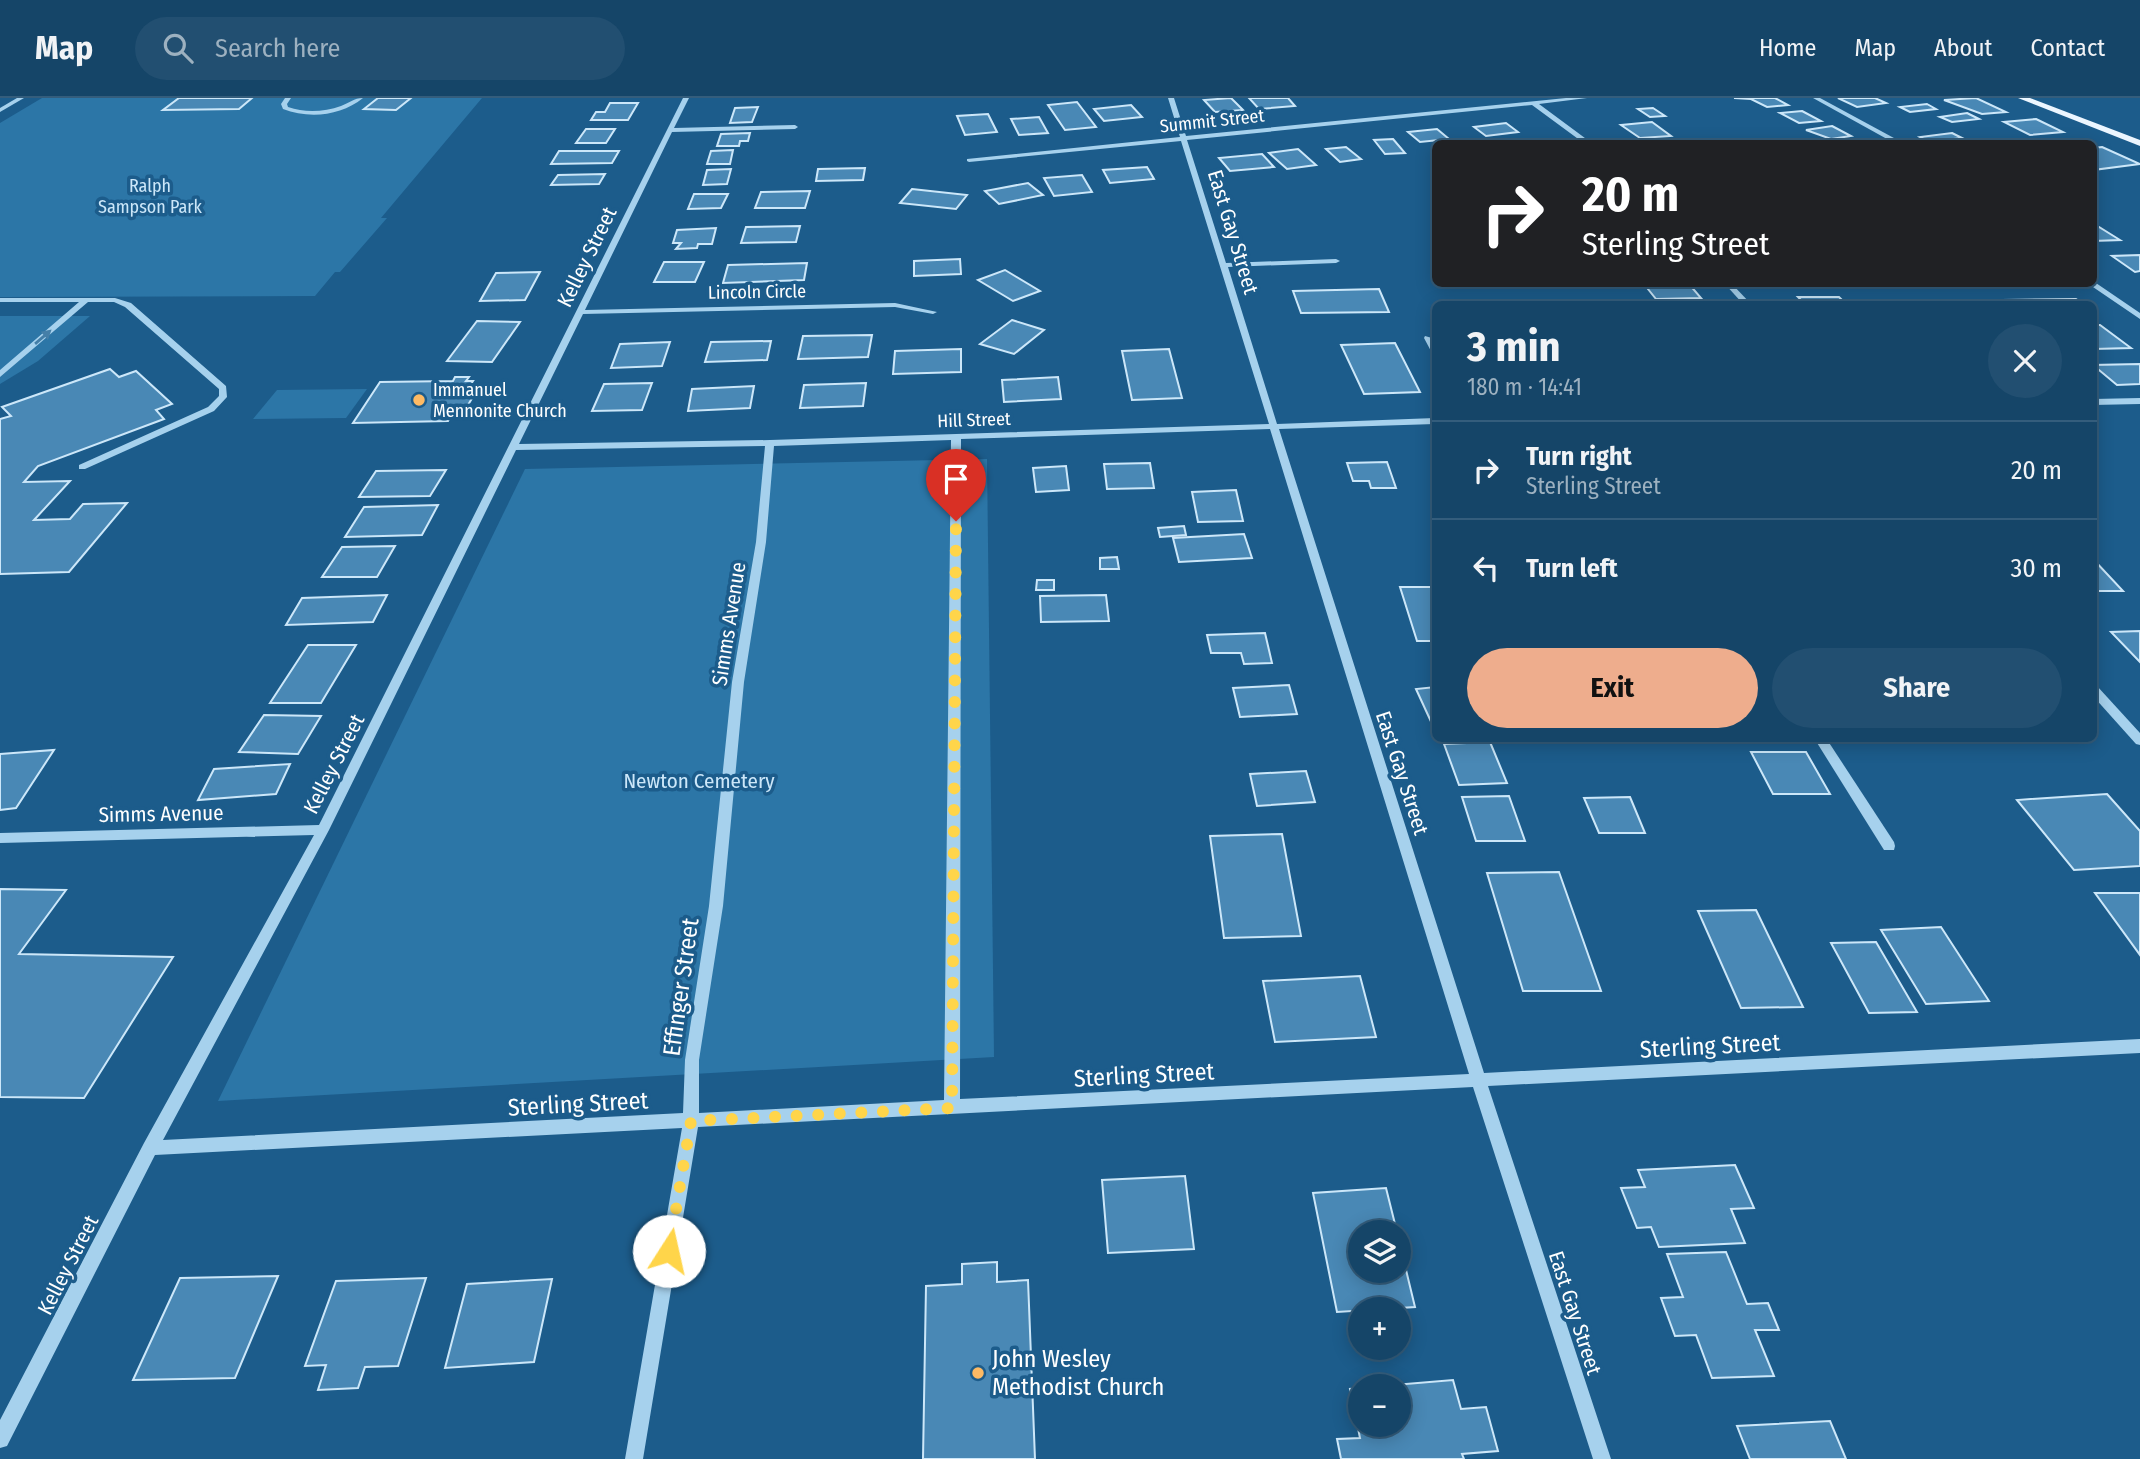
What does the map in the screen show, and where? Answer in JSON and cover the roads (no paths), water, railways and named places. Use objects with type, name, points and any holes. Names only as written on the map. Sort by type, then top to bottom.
[{"type":"main road","points":[[2022,98],[2140,143]]},
{"type":"street","points":[[0,110],[21,98]]},
{"type":"street","points":[[288,98],[284,104],[285,108],[311,112],[336,109],[360,98]]},
{"type":"street","name":"Kelley Street","points":[[0,1439],[150,1148],[323,830],[686,98]]},
{"type":"street","name":"East Gay Street","points":[[1171,98],[1479,1081],[1602,1459]]},
{"type":"street","name":"Summit Street","points":[[969,160],[1584,98]]},
{"type":"street","points":[[1816,98],[1895,140]]},
{"type":"street","points":[[1533,103],[1584,140]]},
{"type":"street","points":[[670,130],[795,127]]},
{"type":"street","points":[[1224,265],[1335,261]]},
{"type":"street","points":[[2097,286],[2140,317]]},
{"type":"street","points":[[1731,287],[1744,301]]},
{"type":"street","points":[[0,300],[115,300],[128,305],[223,388],[223,397],[211,409],[82,467]]},
{"type":"street","points":[[0,374],[86,300]]},
{"type":"street","name":"Lincoln Circle","points":[[582,312],[895,305],[933,312]]},
{"type":"street","points":[[1428,338],[1432,345]]},
{"type":"street","points":[[2097,402],[2140,401]]},
{"type":"street","name":"Hill Street","points":[[513,447],[770,443],[1432,421]]},
{"type":"street","points":[[952,1108],[956,437]]},
{"type":"street","name":"Simms Avenue","points":[[725,811],[738,682],[761,542],[770,443]]},
{"type":"street","points":[[2097,693],[2140,741]]},
{"type":"street","points":[[1823,742],[1889,846]]},
{"type":"street","name":"Effinger Street","points":[[634,1459],[691,1121],[692,1060],[716,906],[725,811]]},
{"type":"street","name":"Simms Avenue","points":[[0,838],[323,830]]},
{"type":"street","name":"Sterling Street","points":[[150,1148],[2140,1046]]},
{"type":"place","name":"Immanuel Mennonite Church","points":[[419,400]]},
{"type":"place","name":"John Wesley Methodist Church","points":[[978,1373]]},
{"type":"park label","name":"Ralph Sampson Park","points":[[150,196]]},
{"type":"park label","name":"Newton Cemetery","points":[[699,781]]}]
